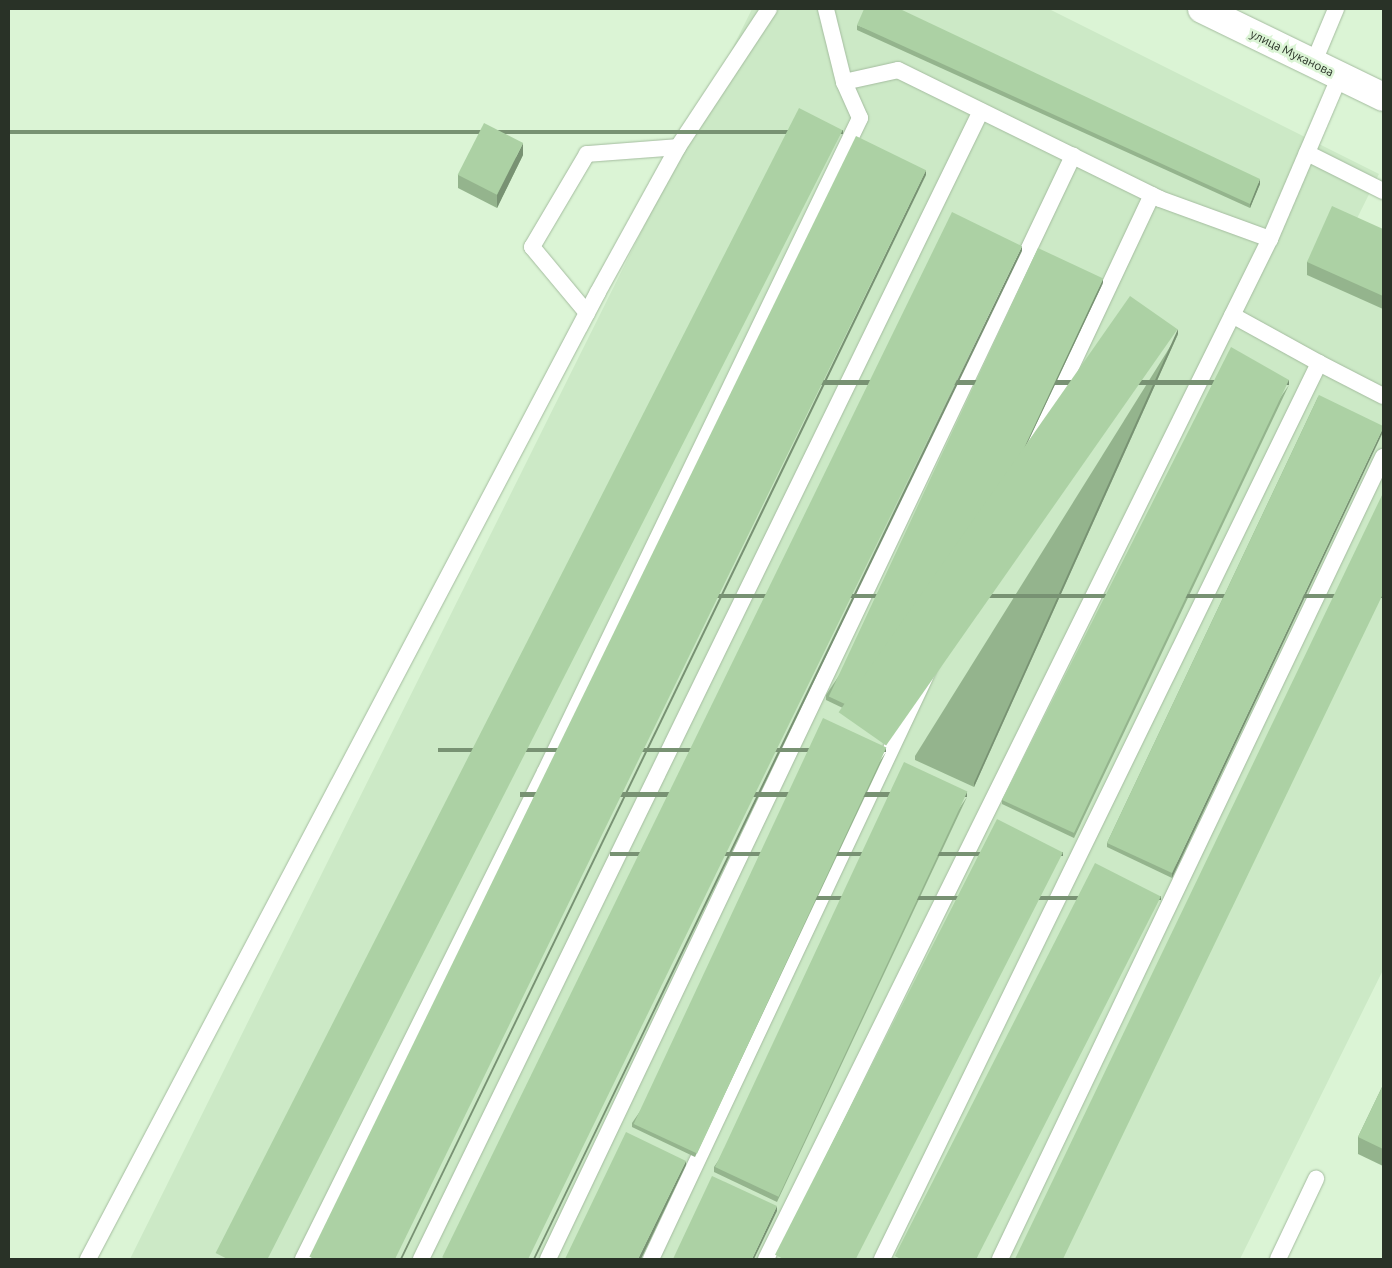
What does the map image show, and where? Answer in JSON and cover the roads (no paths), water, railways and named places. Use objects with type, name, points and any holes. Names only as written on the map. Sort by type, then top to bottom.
[{"type":"main road","name":"улица Муканова","points":[[1202,9],[1383,97]]},
{"type":"lane","points":[[88,1259],[587,313],[678,147],[769,9]]},
{"type":"lane","points":[[303,1259],[545,772],[860,118],[844,82],[826,9]]},
{"type":"lane","points":[[1312,64],[1336,9]]},
{"type":"lane","points":[[844,82],[898,70],[1152,195],[1270,239]]},
{"type":"lane","points":[[766,1259],[1270,239],[1340,76]]},
{"type":"lane","points":[[421,1259],[981,111]]},
{"type":"lane","points":[[587,313],[532,248],[587,154],[678,147]]},
{"type":"lane","points":[[1307,153],[1383,191]]},
{"type":"lane","points":[[548,1259],[1073,156]]},
{"type":"lane","points":[[651,1259],[1152,195]]},
{"type":"lane","points":[[1232,316],[1383,396]]},
{"type":"lane","points":[[882,1259],[1319,363]]},
{"type":"lane","points":[[1000,1259],[1383,457]]},
{"type":"lane","points":[[1278,1259],[1316,1180]]}]
